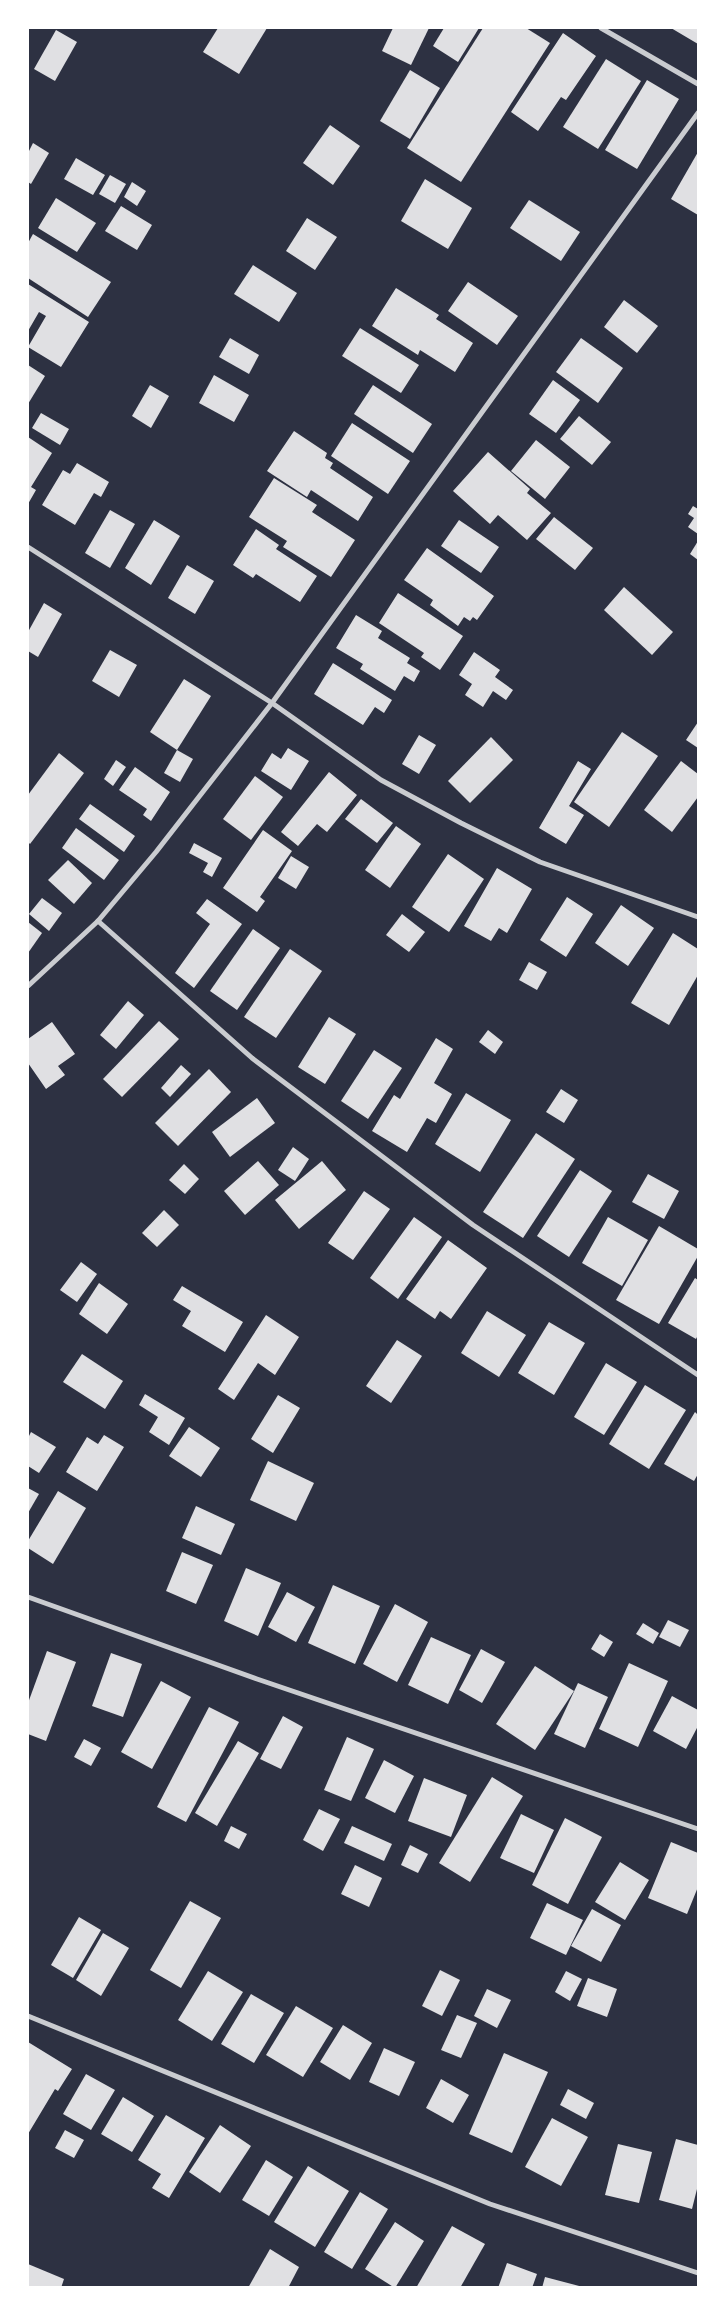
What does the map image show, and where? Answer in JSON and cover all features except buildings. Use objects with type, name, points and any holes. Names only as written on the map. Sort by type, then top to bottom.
[{"type":"street","points":[[601,28],[698,84]]},
{"type":"street","points":[[28,986],[98,921],[156,852],[272,703],[698,113]]},
{"type":"street","points":[[28,547],[272,703],[381,780],[461,823],[540,862],[698,917]]},
{"type":"street","points":[[98,921],[252,1058],[473,1225],[698,1375]]},
{"type":"street","points":[[28,1596],[267,1683],[698,1829]]},
{"type":"street","points":[[28,2016],[490,2204],[698,2272]]}]
